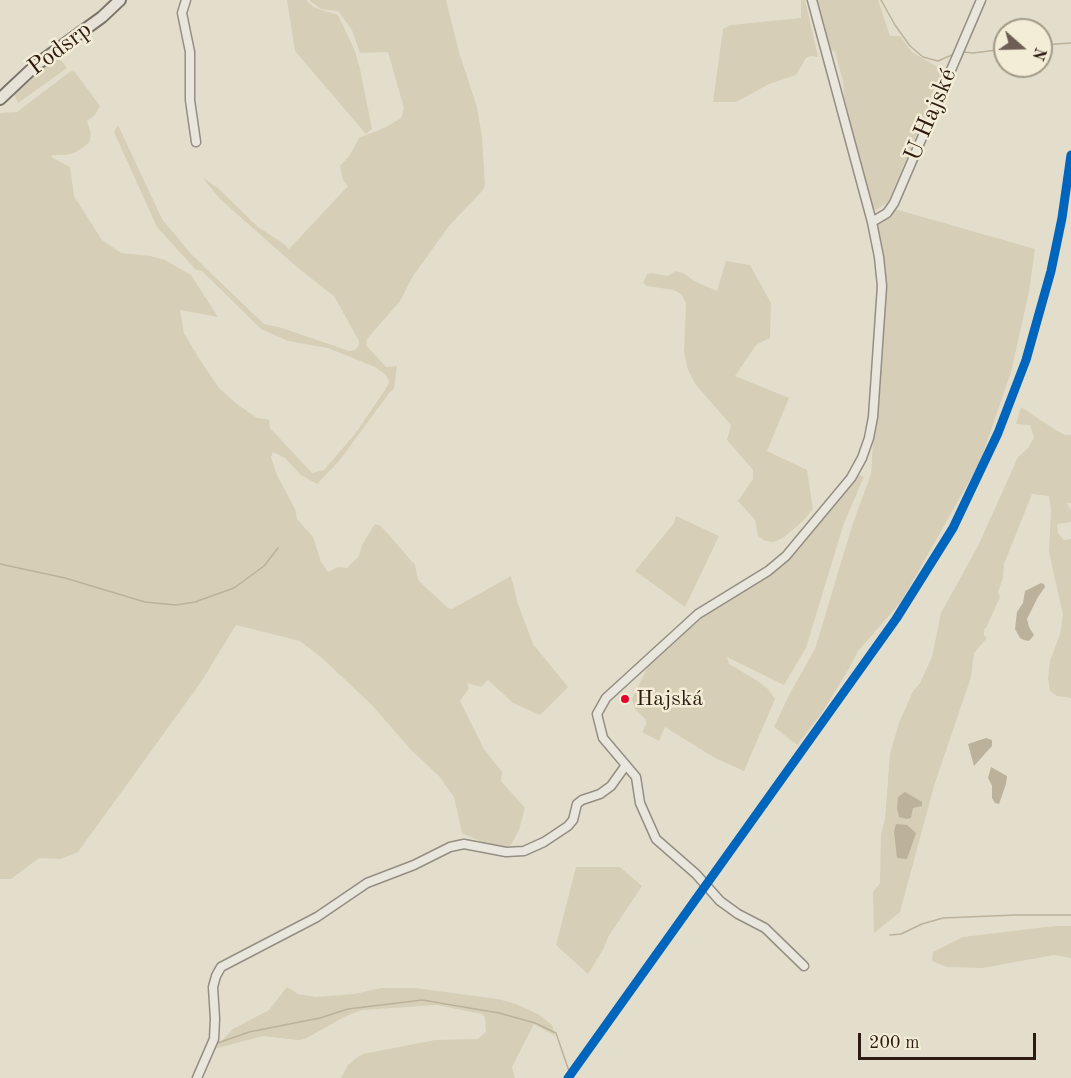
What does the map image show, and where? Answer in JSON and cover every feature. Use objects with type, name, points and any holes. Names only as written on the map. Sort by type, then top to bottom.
[{"type":"main road","name":"Podsrp","points":[[0,99],[36,65],[102,17],[120,0]]},
{"type":"street","points":[[186,0],[182,13],[190,52],[190,100],[196,142]]},
{"type":"street","points":[[804,966],[765,928],[738,914],[720,901],[696,874],[656,839],[640,803],[636,777],[603,738],[597,714],[606,698],[698,614],[768,572],[786,556],[839,493],[862,458],[869,438],[873,417],[882,286],[879,257],[872,222],[812,0]]},
{"type":"street","name":"U Hajské","points":[[872,222],[887,213],[894,203],[981,0]]},
{"type":"street","points":[[197,1078],[214,1039],[213,987],[221,967],[317,917],[367,883],[414,865],[450,847],[464,844],[506,852],[524,851],[544,842],[568,826],[573,820],[577,804],[600,794],[611,786],[626,765]]},
{"type":"shaded area","points":[[287,0],[306,0],[315,8],[338,15],[355,51],[360,69],[372,129],[366,134],[295,51]]},
{"type":"shaded area","points":[[309,0],[446,0],[459,52],[477,107],[482,137],[485,186],[449,226],[413,276],[400,301],[367,339],[366,345],[386,367],[397,366],[394,389],[339,461],[317,484],[301,475],[285,458],[273,452],[271,457],[277,475],[295,509],[297,519],[313,537],[321,562],[328,572],[338,567],[347,568],[359,556],[362,545],[375,524],[381,526],[415,565],[418,580],[448,608],[452,609],[511,576],[518,604],[533,644],[568,687],[540,715],[513,703],[488,680],[481,687],[467,683],[469,688],[460,701],[484,749],[502,772],[501,781],[525,808],[519,830],[511,845],[505,847],[484,843],[462,833],[454,797],[439,776],[411,750],[372,705],[322,658],[300,641],[236,625],[201,682],[78,852],[61,859],[39,858],[11,879],[0,879],[0,113],[17,112],[71,71],[75,72],[100,106],[95,115],[87,121],[91,134],[89,143],[76,152],[51,157],[70,167],[74,196],[102,240],[121,253],[165,260],[191,275],[218,317],[180,310],[184,333],[219,388],[257,418],[269,420],[270,428],[312,473],[324,470],[355,434],[385,390],[389,382],[386,375],[375,367],[328,348],[288,341],[261,329],[202,271],[196,270],[157,227],[114,132],[118,125],[162,219],[191,254],[264,324],[349,351],[355,350],[359,341],[334,296],[298,268],[220,199],[202,177],[219,189],[258,227],[289,249],[348,186],[343,180],[340,166],[350,155],[359,138],[401,118],[404,108],[388,52],[360,53],[352,30],[338,11],[321,9]]},
{"type":"shaded area","points":[[801,0],[805,0],[818,57],[806,58],[796,75],[769,84],[736,102],[713,102],[723,29],[731,25],[801,18]]},
{"type":"shaded area","points":[[816,0],[878,0],[890,36],[900,36],[912,52],[943,72],[888,202],[876,210],[871,206],[835,52],[827,47],[826,32],[822,30]]},
{"type":"shaded area","points":[[57,55],[67,68],[18,103],[13,92]]},
{"type":"shaded area","points":[[895,209],[1035,249],[1029,292],[1011,372],[980,462],[901,602],[858,651],[821,714],[797,745],[774,727],[815,649],[852,526],[871,474],[885,264],[876,229],[877,223]]},
{"type":"shaded area","points":[[726,261],[750,265],[771,303],[770,338],[756,345],[735,376],[789,398],[767,451],[807,470],[813,509],[783,538],[773,542],[765,541],[758,536],[755,520],[738,501],[753,479],[753,470],[727,440],[731,425],[696,385],[688,370],[684,352],[686,303],[681,294],[674,290],[647,286],[643,283],[647,274],[667,276],[676,271],[717,291]]},
{"type":"shaded area","points":[[1021,407],[1054,429],[1065,435],[1071,435],[1071,503],[1067,503],[1071,510],[1071,522],[1057,524],[1058,533],[1064,540],[1071,539],[1071,698],[1057,696],[1050,691],[1048,678],[1050,661],[1060,634],[1063,615],[1049,552],[1051,509],[1049,496],[1032,494],[1004,564],[1003,578],[998,592],[1000,597],[984,629],[984,635],[987,638],[974,653],[971,677],[934,786],[900,912],[874,933],[873,892],[880,883],[881,834],[885,819],[890,754],[899,723],[932,657],[941,613],[978,546],[1018,457],[1028,448],[1034,438],[1030,425],[1016,424]]},
{"type":"shaded area","points":[[859,475],[864,477],[844,523],[806,648],[784,685],[727,657],[729,664],[768,689],[775,699],[744,771],[715,758],[665,727],[659,741],[642,732],[646,720],[635,709],[632,699],[649,664],[714,608],[778,569],[791,557]]},
{"type":"shaded area","points":[[676,516],[719,536],[685,607],[635,571],[674,523]]},
{"type":"shaded area","points":[[1041,583],[1045,587],[1027,619],[1034,635],[1029,641],[1024,640],[1020,638],[1015,629],[1017,612],[1023,603],[1025,591]]},
{"type":"shaded area","points":[[986,738],[992,740],[992,746],[974,766],[968,744]]},
{"type":"shaded area","points":[[991,767],[1007,776],[999,804],[995,803],[992,798],[992,786],[988,778]]},
{"type":"shaded area","points":[[905,792],[922,802],[922,806],[913,808],[911,818],[907,819],[899,817],[897,808],[898,797]]},
{"type":"shaded area","points":[[896,824],[907,825],[916,833],[907,859],[897,858],[894,832]]},
{"type":"shaded area","points":[[576,867],[620,867],[642,886],[608,937],[588,974],[556,945]]},
{"type":"shaded area","points":[[1071,926],[1071,958],[1054,955],[982,968],[947,967],[932,961],[933,952],[963,937]]},
{"type":"shaded area","points":[[287,987],[298,994],[316,997],[354,994],[381,988],[415,988],[498,999],[538,1014],[552,1025],[555,1036],[534,1024],[512,1067],[515,1078],[341,1078],[348,1065],[363,1054],[435,1040],[478,1039],[486,1032],[485,1017],[482,1014],[437,1005],[362,1010],[346,1016],[305,1039],[263,1036],[214,1049],[233,1029],[269,1010]]},
{"type":"waterway","points":[[881,0],[910,46],[923,57],[938,61],[954,54]]},
{"type":"waterway","points":[[1053,44],[1071,43]]},
{"type":"waterway","points":[[962,52],[993,50]]},
{"type":"waterway","points":[[0,564],[65,578],[145,602],[176,605],[195,602],[234,588],[264,566],[278,548]]},
{"type":"waterway","points":[[890,935],[901,934],[922,924],[943,918],[1071,915]]},
{"type":"waterway","points":[[215,1044],[249,1032],[320,1018],[348,1009],[422,1000],[499,1013],[535,1023],[556,1033],[573,1078]]},
{"type":"transit line","points":[[568,1078],[896,619],[953,528],[998,433],[1026,360],[1051,271],[1062,218],[1071,155]]},
{"type":"place","name":"Hajská","points":[[625,699]]}]
